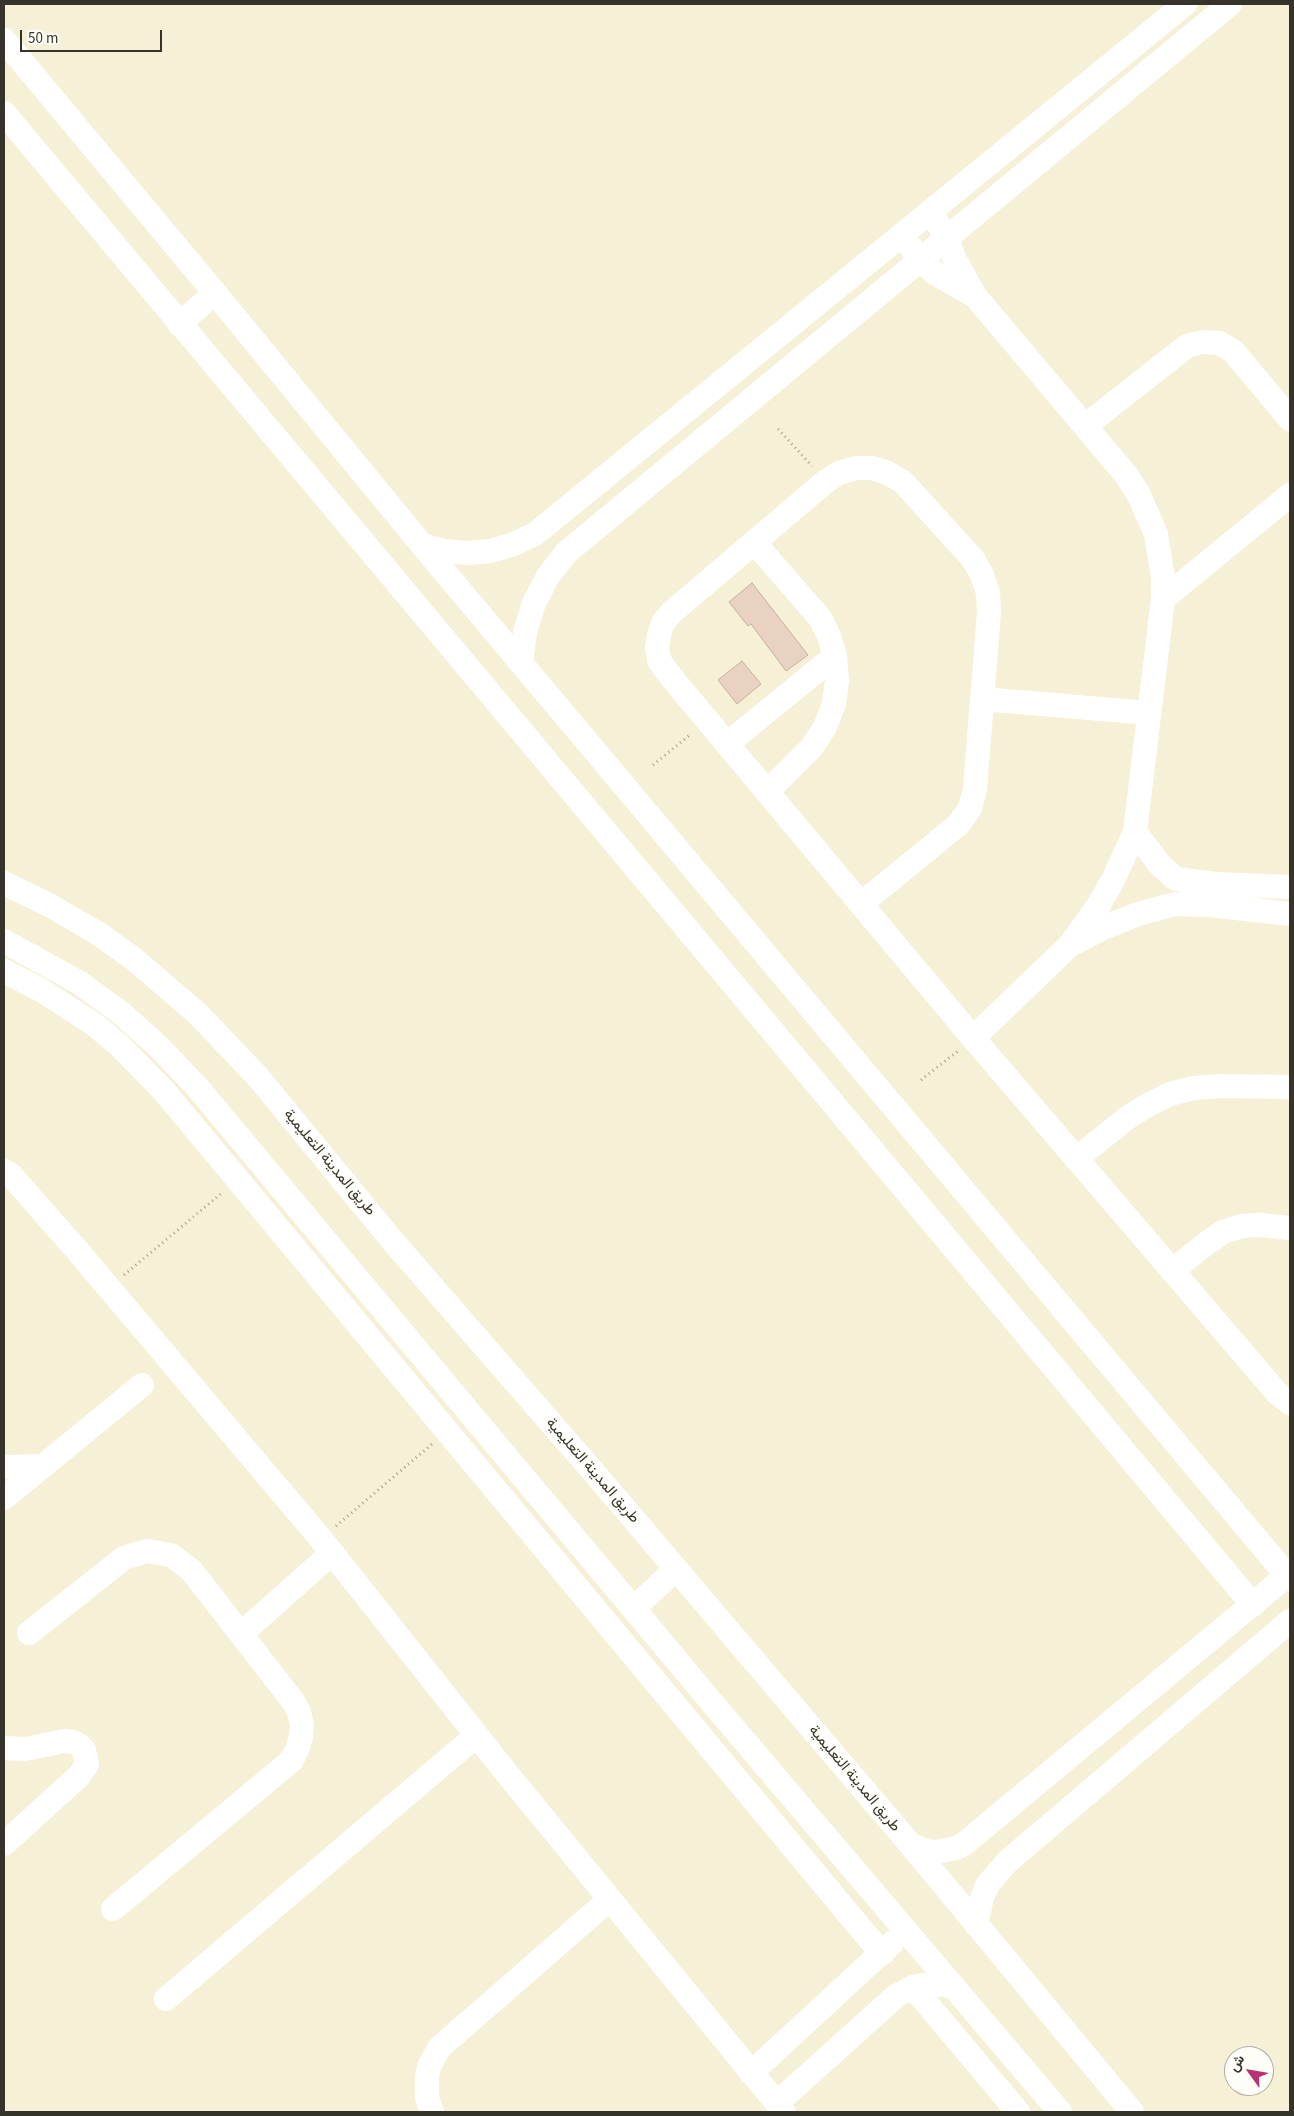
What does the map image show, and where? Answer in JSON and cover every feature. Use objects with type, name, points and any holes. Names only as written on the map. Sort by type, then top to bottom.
[{"type":"street","points":[[422,545],[444,551],[468,553],[491,551],[514,544],[535,534],[1185,4]]},
{"type":"street","points":[[521,663],[524,632],[534,603],[548,576],[567,552],[919,259],[1230,4]]},
{"type":"street","points":[[4,40],[422,545],[1289,1576],[964,1844],[956,1848],[937,1852],[927,1851],[910,1844]]},
{"type":"street","points":[[4,113],[1253,1605]]},
{"type":"street","points":[[930,212],[947,237],[954,258],[975,296],[1127,476],[1148,514],[1161,556],[1163,600],[1135,832],[1104,895],[1070,945],[974,1038]]},
{"type":"street","points":[[902,235],[919,259],[950,283],[975,296]]},
{"type":"street","points":[[179,324],[215,293]]},
{"type":"street","points":[[1085,426],[1187,346],[1202,342],[1219,343],[1233,351],[1290,419]]},
{"type":"street","points":[[861,904],[960,824],[970,808],[976,789],[989,612],[988,593],[982,575],[973,559],[903,482],[888,473],[872,468],[856,468],[839,472],[825,482],[671,613],[663,623],[658,635],[657,647],[660,660],[667,672],[706,720],[727,744],[861,904],[1076,1159],[1278,1394],[1290,1403]]},
{"type":"street","points":[[1163,600],[1290,495]]},
{"type":"street","points":[[754,542],[820,618],[829,636],[835,656],[837,680],[834,704],[825,727],[812,747],[767,792]]},
{"type":"street","points":[[727,744],[835,656]]},
{"type":"street","points":[[982,699],[1149,713]]},
{"type":"street","points":[[1135,832],[1160,865],[1176,879],[1216,884],[1290,887]]},
{"type":"street","name":"طريق المدينة التعليمية","points":[[4,883],[51,906],[99,934],[134,958],[198,1014],[258,1077],[391,1239],[910,1844],[1132,2112]]},
{"type":"street","points":[[1070,945],[1103,928],[1138,914],[1175,904],[1210,905],[1290,914]]},
{"type":"street","points":[[4,941],[80,984],[121,1014],[159,1047],[197,1086],[634,1608],[1060,2112]]},
{"type":"street","points":[[4,971],[68,1006],[119,1045],[164,1091],[882,1954]]},
{"type":"street","points":[[1076,1159],[1127,1118],[1148,1104],[1170,1094],[1194,1088],[1219,1086],[1290,1087]]},
{"type":"street","points":[[4,1171],[10,1174],[108,1288],[326,1546],[477,1736],[780,2108],[896,1996],[913,1987],[934,1984],[955,1988]]},
{"type":"street","points":[[1172,1272],[1223,1232],[1242,1226],[1261,1225],[1290,1228]]},
{"type":"street","points":[[4,1498],[142,1385]]},
{"type":"street","points":[[4,1467],[42,1466]]},
{"type":"street","points":[[241,1634],[326,1546]]},
{"type":"street","points":[[29,1633],[124,1558],[147,1551],[160,1552],[182,1561],[191,1570],[294,1701],[299,1712],[301,1731],[297,1750],[291,1761],[113,1910]]},
{"type":"street","points":[[634,1608],[676,1569]]},
{"type":"street","points":[[976,1924],[982,1898],[988,1884],[1007,1862],[1290,1621]]},
{"type":"street","points":[[166,1999],[477,1736]]},
{"type":"street","points":[[4,1748],[25,1750],[66,1741],[73,1742],[84,1750],[87,1764],[79,1776],[4,1844]]},
{"type":"street","points":[[432,2112],[427,2098],[427,2077],[429,2066],[439,2048],[610,1899]]},
{"type":"street","points":[[751,2073],[882,1954],[894,1940],[900,1923]]},
{"type":"street","points":[[913,1987],[1018,2112]]},
{"type":"path","points":[[778,429],[825,482]]},
{"type":"path","points":[[653,765],[706,720]]},
{"type":"path","points":[[922,1080],[974,1038]]},
{"type":"path","points":[[108,1288],[238,1179]]},
{"type":"path","points":[[326,1546],[447,1431]]},
{"type":"building","points":[[752,583],[808,655],[786,671],[751,624],[748,626],[729,602]]},
{"type":"building","points":[[742,661],[761,684],[737,704],[718,680]]}]
